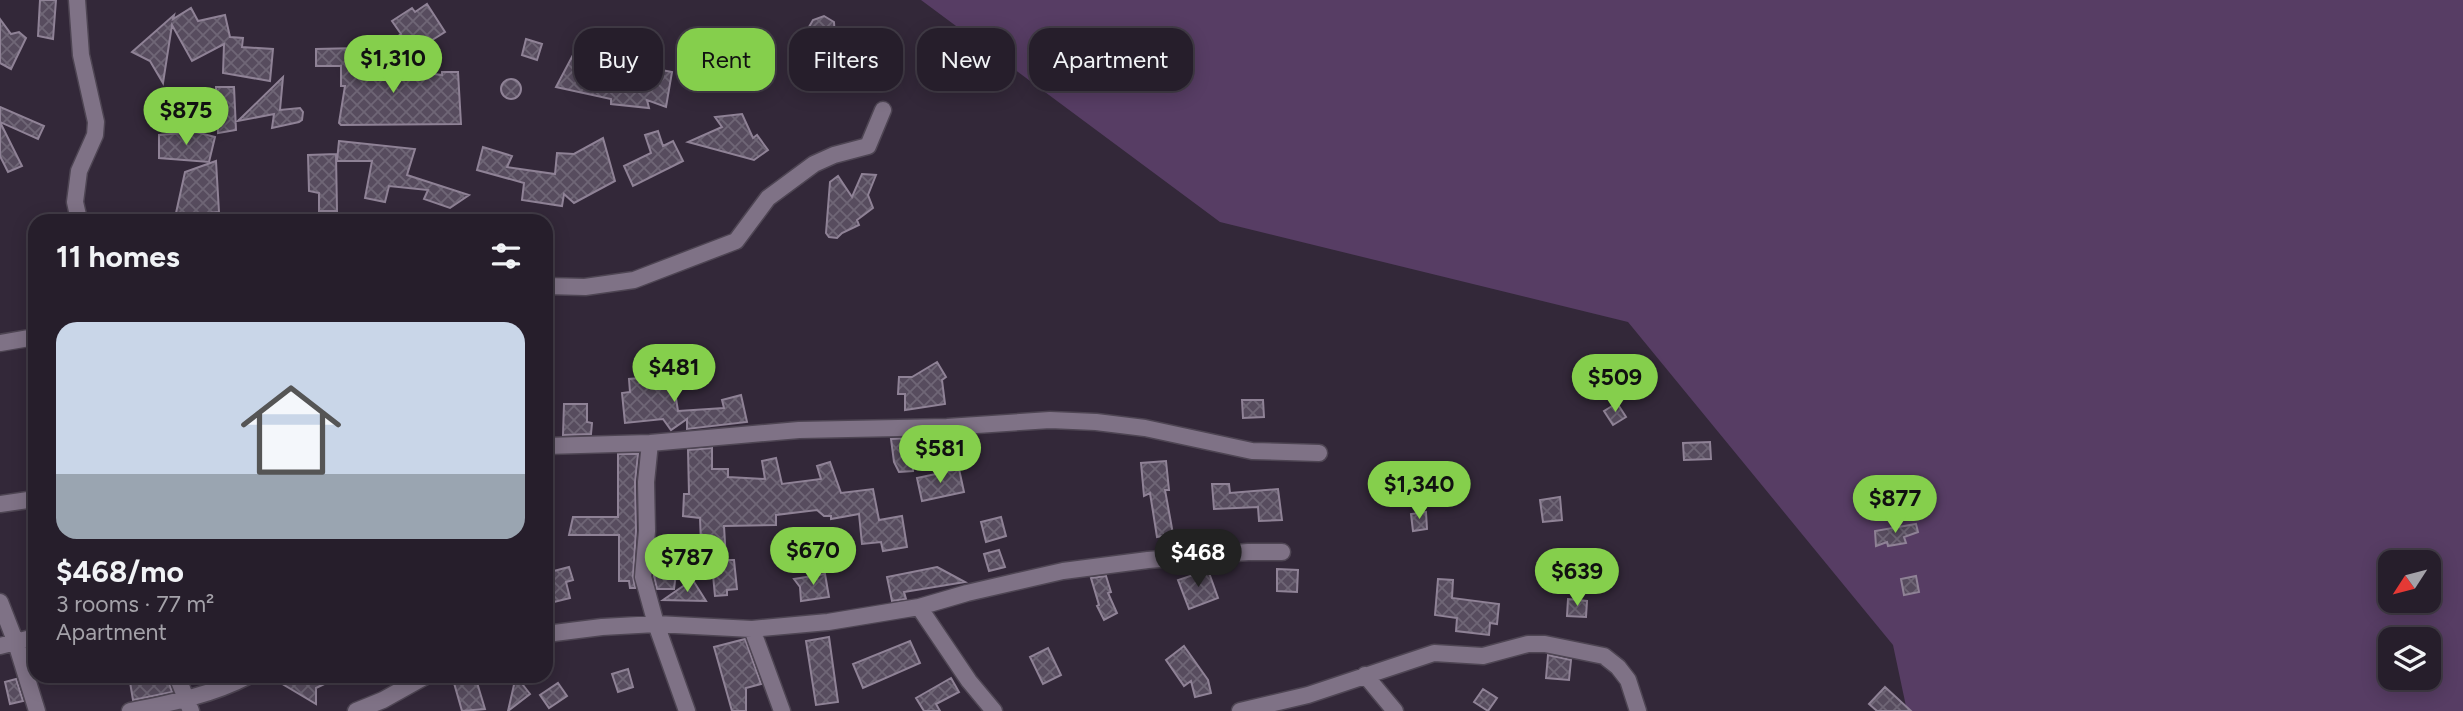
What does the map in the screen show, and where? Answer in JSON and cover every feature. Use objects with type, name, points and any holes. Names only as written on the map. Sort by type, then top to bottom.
[{"type":"street","points":[[77,0],[81,55],[96,122],[95,135],[79,171],[75,202],[78,214]]},
{"type":"street","points":[[553,286],[585,287],[634,280],[736,241],[768,198],[814,164],[834,155],[869,146],[883,110]]},
{"type":"street","points":[[0,343],[28,338]]},
{"type":"street","points":[[553,446],[650,443],[799,430],[1062,421],[1145,428],[1252,451],[1319,453]]},
{"type":"street","points":[[650,443],[643,577],[656,624],[687,711]]},
{"type":"street","points":[[0,504],[28,500]]},
{"type":"street","points":[[553,634],[574,629],[656,624],[752,629],[828,622],[919,607],[1063,571],[1148,560],[1282,552]]},
{"type":"street","points":[[0,602],[8,645],[37,711]]},
{"type":"street","points":[[919,607],[969,681],[994,711]]},
{"type":"street","points":[[752,629],[782,711]]},
{"type":"street","points":[[8,645],[28,639]]},
{"type":"street","points":[[1240,711],[1308,695],[1434,653],[1483,656],[1528,644],[1545,644],[1604,656],[1618,667],[1628,680],[1638,711]]},
{"type":"street","points":[[1365,675],[1395,711]]},
{"type":"street","points":[[180,683],[189,705]]},
{"type":"street","points":[[130,711],[189,705],[235,683]]},
{"type":"street","points":[[356,711],[389,705],[417,683]]},
{"type":"shaded area","points":[[921,0],[2463,0],[2463,711],[1907,711],[1893,645],[1628,322],[1220,222],[1044,91],[1193,91],[1193,28],[1029,28],[1029,80],[1015,70],[1015,28],[959,28]]},
{"type":"building","points":[[40,0],[56,0],[53,39],[38,36]]},
{"type":"building","points":[[427,4],[445,32],[408,55],[397,37],[401,34],[392,21],[412,8],[415,12]]},
{"type":"building","points":[[191,8],[198,21],[225,15],[230,37],[243,38],[242,47],[273,49],[270,81],[223,73],[224,44],[192,61],[172,25],[163,83],[150,61],[132,52],[174,15],[173,19]]},
{"type":"building","points":[[824,16],[834,22],[834,28],[808,28],[813,20]]},
{"type":"building","points":[[0,19],[11,34],[19,32],[26,38],[11,69],[0,63]]},
{"type":"building","points":[[526,39],[542,44],[537,60],[522,55]]},
{"type":"building","points":[[358,48],[358,78],[394,79],[422,77],[419,72],[442,75],[442,72],[458,72],[461,124],[341,125],[339,123],[345,86],[341,86],[341,66],[316,66],[316,49]]},
{"type":"building","points":[[574,53],[574,91],[556,87]]},
{"type":"building","points":[[663,70],[672,72],[666,107],[647,100],[649,108],[611,104],[611,99],[574,91],[663,91]]},
{"type":"building","points":[[283,77],[280,110],[300,108],[303,112],[302,120],[272,128],[274,114],[238,121]]},
{"type":"building","points":[[511,79],[518,82],[521,89],[518,96],[511,99],[504,96],[501,89],[504,82]]},
{"type":"building","points":[[216,87],[234,87],[236,130],[218,133]]},
{"type":"building","points":[[0,107],[44,126],[38,139],[0,122]]},
{"type":"building","points":[[742,114],[753,138],[757,135],[768,150],[754,160],[688,142],[722,127],[715,117]]},
{"type":"building","points":[[0,122],[22,166],[8,172],[0,156]]},
{"type":"building","points":[[658,131],[663,146],[673,141],[683,161],[633,186],[624,166],[651,153],[645,135]]},
{"type":"building","points":[[196,132],[215,137],[209,162],[159,158],[159,135]]},
{"type":"building","points":[[603,138],[615,181],[574,203],[564,194],[562,206],[522,200],[524,183],[477,170],[483,147],[512,156],[507,167],[555,174],[557,153],[574,154]]},
{"type":"building","points":[[339,141],[415,149],[407,175],[469,195],[450,208],[424,199],[428,190],[389,186],[385,202],[365,198],[372,161],[337,161]]},
{"type":"building","points":[[336,154],[337,211],[319,211],[319,193],[309,191],[308,155]]},
{"type":"building","points":[[216,161],[219,212],[176,213],[185,172]]},
{"type":"building","points":[[862,174],[876,175],[868,195],[873,208],[857,220],[859,225],[837,238],[829,237],[826,233],[830,182],[838,176],[852,197]]},
{"type":"building","points":[[937,362],[946,377],[942,380],[945,404],[905,410],[905,394],[898,394],[899,377],[912,377]]},
{"type":"building","points":[[652,363],[669,363],[669,386],[674,386],[678,411],[724,408],[722,400],[741,395],[747,422],[687,429],[687,419],[671,430],[663,419],[625,423],[622,393],[630,392],[629,379],[652,377]]},
{"type":"building","points":[[1242,400],[1263,400],[1264,417],[1243,418]]},
{"type":"building","points":[[1617,403],[1626,417],[1613,425],[1604,411]]},
{"type":"building","points":[[564,404],[587,404],[587,422],[592,423],[591,434],[563,435]]},
{"type":"building","points":[[910,438],[913,471],[899,472],[894,462],[891,439]]},
{"type":"building","points":[[1710,442],[1711,459],[1684,460],[1683,443]]},
{"type":"building","points":[[712,448],[712,469],[728,469],[728,477],[765,479],[762,461],[776,458],[782,484],[821,479],[817,466],[830,462],[841,493],[873,489],[879,520],[902,516],[907,547],[883,551],[881,542],[862,544],[859,514],[831,519],[831,516],[824,516],[817,510],[776,515],[776,525],[724,526],[726,560],[734,560],[737,589],[727,590],[727,595],[715,596],[710,544],[701,544],[700,518],[683,516],[684,494],[689,494],[688,450]]},
{"type":"building","points":[[618,454],[638,454],[635,482],[635,588],[630,588],[629,581],[619,581],[619,535],[569,535],[573,517],[618,517]]},
{"type":"building","points":[[1166,461],[1169,490],[1165,490],[1173,534],[1157,537],[1150,493],[1144,496],[1141,463]]},
{"type":"building","points":[[959,469],[964,492],[922,501],[917,478]]},
{"type":"building","points":[[1212,484],[1229,484],[1230,493],[1278,489],[1282,520],[1259,521],[1258,507],[1214,509]]},
{"type":"building","points":[[1560,497],[1562,520],[1543,522],[1540,500]]},
{"type":"building","points":[[1426,512],[1427,529],[1413,531],[1411,514]]},
{"type":"building","points":[[1001,517],[1006,536],[986,542],[981,522]]},
{"type":"building","points":[[1916,524],[1918,532],[1904,537],[1906,543],[1888,546],[1887,542],[1876,546],[1875,531]]},
{"type":"building","points":[[656,547],[673,550],[678,558],[674,589],[657,589],[654,576]]},
{"type":"building","points":[[999,550],[1005,567],[989,571],[984,554]]},
{"type":"building","points":[[569,567],[573,580],[566,582],[570,598],[553,602],[553,571]]},
{"type":"building","points":[[937,567],[965,582],[904,592],[906,599],[892,601],[887,577]]},
{"type":"building","points":[[1277,569],[1298,570],[1297,592],[1277,591]]},
{"type":"building","points":[[1208,570],[1218,598],[1189,609],[1178,580]]},
{"type":"building","points":[[825,574],[829,597],[801,601],[800,587],[794,579]]},
{"type":"building","points":[[1106,576],[1111,592],[1108,593],[1117,613],[1104,620],[1097,606],[1099,605],[1091,578]]},
{"type":"building","points":[[1916,576],[1919,592],[1904,595],[1901,579]]},
{"type":"building","points":[[1438,579],[1453,580],[1452,598],[1499,604],[1497,624],[1490,623],[1489,635],[1456,631],[1457,618],[1435,615]]},
{"type":"building","points":[[689,582],[694,582],[706,601],[663,600]]},
{"type":"building","points":[[1568,599],[1587,601],[1586,617],[1567,616]]},
{"type":"building","points":[[829,637],[838,702],[816,705],[806,641]]},
{"type":"building","points":[[745,639],[761,684],[746,688],[746,711],[732,711],[714,647]]},
{"type":"building","points":[[910,641],[920,663],[863,688],[853,664]]},
{"type":"building","points":[[1184,646],[1208,680],[1211,693],[1195,697],[1191,681],[1184,686],[1166,660]]},
{"type":"building","points":[[1048,648],[1061,675],[1043,684],[1030,657]]},
{"type":"building","points":[[1548,655],[1571,660],[1569,680],[1546,678]]},
{"type":"building","points":[[628,669],[633,687],[618,692],[612,674]]},
{"type":"building","points":[[951,678],[959,692],[936,704],[940,711],[924,711],[916,698]]},
{"type":"building","points":[[16,679],[23,701],[10,704],[5,682]]},
{"type":"building","points":[[130,683],[169,683],[172,692],[133,700]]},
{"type":"building","points":[[281,683],[326,683],[316,688],[316,704]]},
{"type":"building","points":[[454,683],[477,683],[485,709],[462,711]]},
{"type":"building","points":[[514,683],[521,683],[530,694],[508,711]]},
{"type":"building","points":[[558,683],[567,696],[549,708],[540,695]]},
{"type":"building","points":[[1885,687],[1911,711],[1877,711],[1869,704]]},
{"type":"building","points":[[1483,689],[1497,698],[1488,711],[1474,702]]}]
